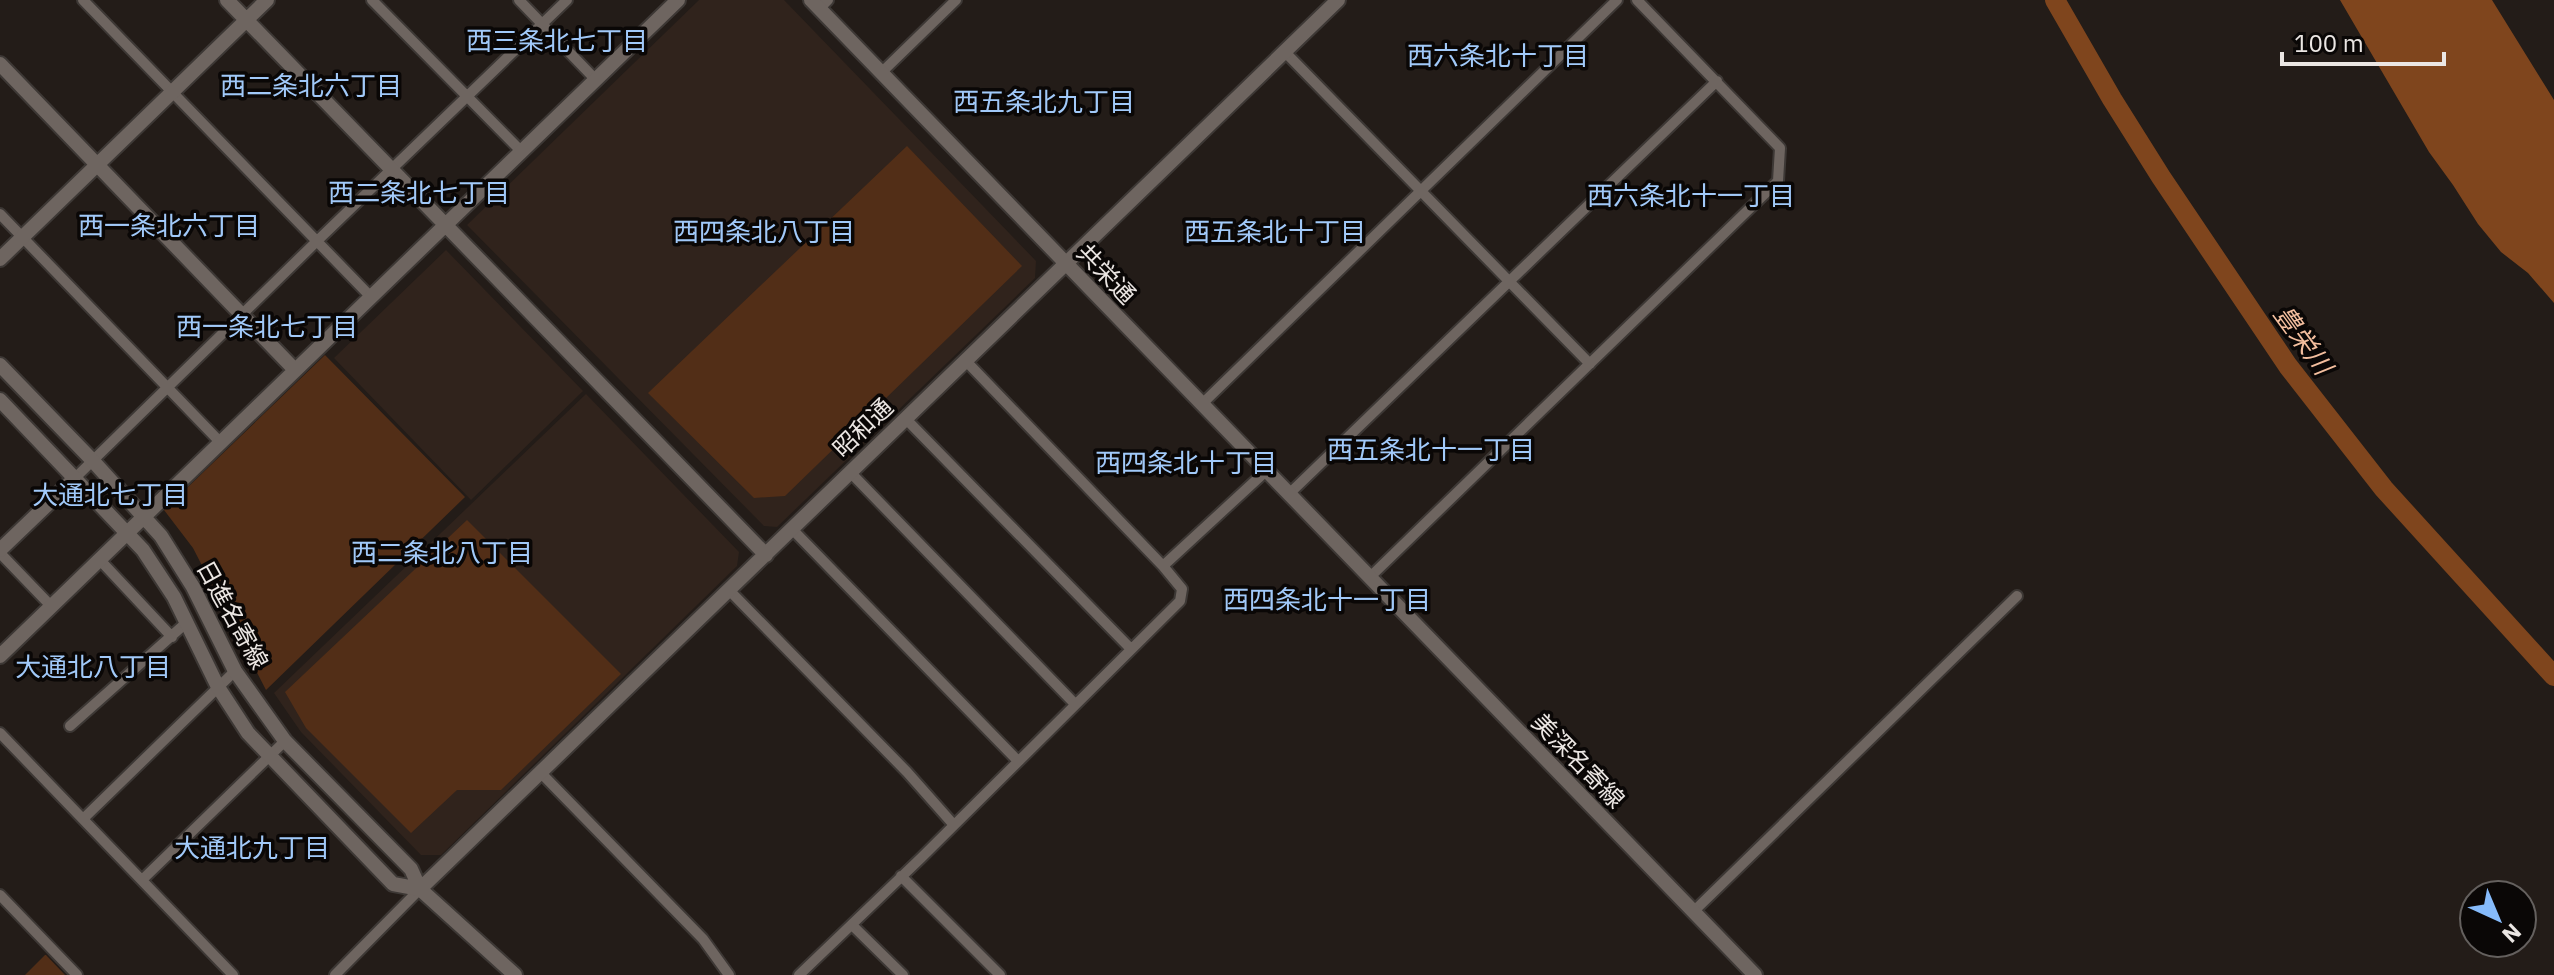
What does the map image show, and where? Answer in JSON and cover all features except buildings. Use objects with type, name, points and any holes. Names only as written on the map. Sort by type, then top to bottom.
[{"type":"street","points":[[83,0],[371,297]]},
{"type":"street","points":[[227,0],[766,555]]},
{"type":"street","points":[[0,259],[267,0]]},
{"type":"street","points":[[372,0],[521,151]]},
{"type":"street","points":[[519,0],[595,79]]},
{"type":"street","points":[[51,606],[0,551],[567,0]]},
{"type":"street","points":[[881,73],[956,0]]},
{"type":"street","name":"昭和通","points":[[420,889],[1338,0]]},
{"type":"street","points":[[1202,404],[1617,0]]},
{"type":"street","points":[[1369,578],[1778,181],[1780,148],[1637,0]]},
{"type":"street","points":[[0,656],[446,225],[670,3]]},
{"type":"street","name":"共栄通","points":[[820,3],[881,73],[1369,578]]},
{"type":"street","points":[[1285,52],[1590,364]]},
{"type":"street","points":[[0,64],[295,370]]},
{"type":"street","points":[[1289,494],[1717,81]]},
{"type":"street","points":[[0,214],[221,443]]},
{"type":"street","points":[[803,974],[1180,601],[1182,589],[1163,566],[965,360]]},
{"type":"street","name":"日進名寄線","points":[[0,365],[93,461],[166,544],[193,587],[235,671],[285,741],[411,869],[420,889],[515,975]]},
{"type":"street","name":"日進名寄線","points":[[0,400],[143,550],[174,597],[218,687],[248,733],[393,884],[420,889]]},
{"type":"street","points":[[905,418],[1130,648]]},
{"type":"street","points":[[1163,566],[1266,471]]},
{"type":"street","points":[[850,472],[1075,704]]},
{"type":"street","points":[[792,529],[1017,760]]},
{"type":"street","points":[[99,559],[172,637]]},
{"type":"street","name":"美深名寄線","points":[[1369,578],[1755,975]]},
{"type":"street","points":[[729,590],[880,744],[953,824]]},
{"type":"street","points":[[1693,912],[2017,596]]},
{"type":"street","points":[[70,726],[186,623]]},
{"type":"street","points":[[83,819],[235,671]]},
{"type":"street","points":[[0,733],[233,975]]},
{"type":"street","points":[[142,880],[285,741]]},
{"type":"street","points":[[541,773],[703,939],[729,975]]},
{"type":"street","points":[[901,876],[1000,975]]},
{"type":"street","points":[[335,975],[420,889]]},
{"type":"street","points":[[0,895],[77,975]]},
{"type":"street","points":[[0,913],[9,904]]},
{"type":"street","points":[[852,925],[903,975]]},
{"type":"shaded area","points":[[699,0],[784,0],[1036,261],[1035,278],[777,527],[764,526],[467,225]]},
{"type":"shaded area","points":[[2340,0],[2492,0],[2554,100],[2554,303],[2528,273],[2501,252],[2478,224],[2429,152]]},
{"type":"shaded area","points":[[907,146],[1022,266],[785,496],[754,498],[648,393]]},
{"type":"shaded area","points":[[446,250],[583,391],[471,500],[334,358]]},
{"type":"shaded area","points":[[325,355],[465,497],[266,690],[193,548],[164,510]]},
{"type":"shaded area","points":[[586,394],[739,552],[737,566],[441,855],[421,855],[301,732],[274,693]]},
{"type":"shaded area","points":[[467,520],[621,674],[501,790],[457,790],[411,833],[306,728],[285,692]]},
{"type":"shaded area","points":[[45,955],[65,975],[25,975]]},
{"type":"waterway","name":"豊栄川","points":[[2055,0],[2161,177],[2288,366],[2384,489],[2554,676]]},
{"type":"district","name":"西三条北七丁目","points":[[557,41]]},
{"type":"district","name":"西六条北十丁目","points":[[1498,56]]},
{"type":"district","name":"西二条北六丁目","points":[[311,86]]},
{"type":"district","name":"西五条北九丁目","points":[[1044,102]]},
{"type":"district","name":"西二条北七丁目","points":[[419,193]]},
{"type":"district","name":"西六条北十一丁目","points":[[1691,196]]},
{"type":"district","name":"西一条北六丁目","points":[[169,226]]},
{"type":"district","name":"西四条北八丁目","points":[[764,232]]},
{"type":"district","name":"西五条北十丁目","points":[[1275,232]]},
{"type":"district","name":"西一条北七丁目","points":[[267,327]]},
{"type":"district","name":"西五条北十一丁目","points":[[1431,450]]},
{"type":"district","name":"西四条北十丁目","points":[[1186,463]]},
{"type":"district","name":"大通北七丁目","points":[[110,495]]},
{"type":"district","name":"西二条北八丁目","points":[[442,553]]},
{"type":"district","name":"西四条北十一丁目","points":[[1327,600]]},
{"type":"district","name":"大通北八丁目","points":[[93,667]]},
{"type":"district","name":"大通北九丁目","points":[[252,848]]}]
